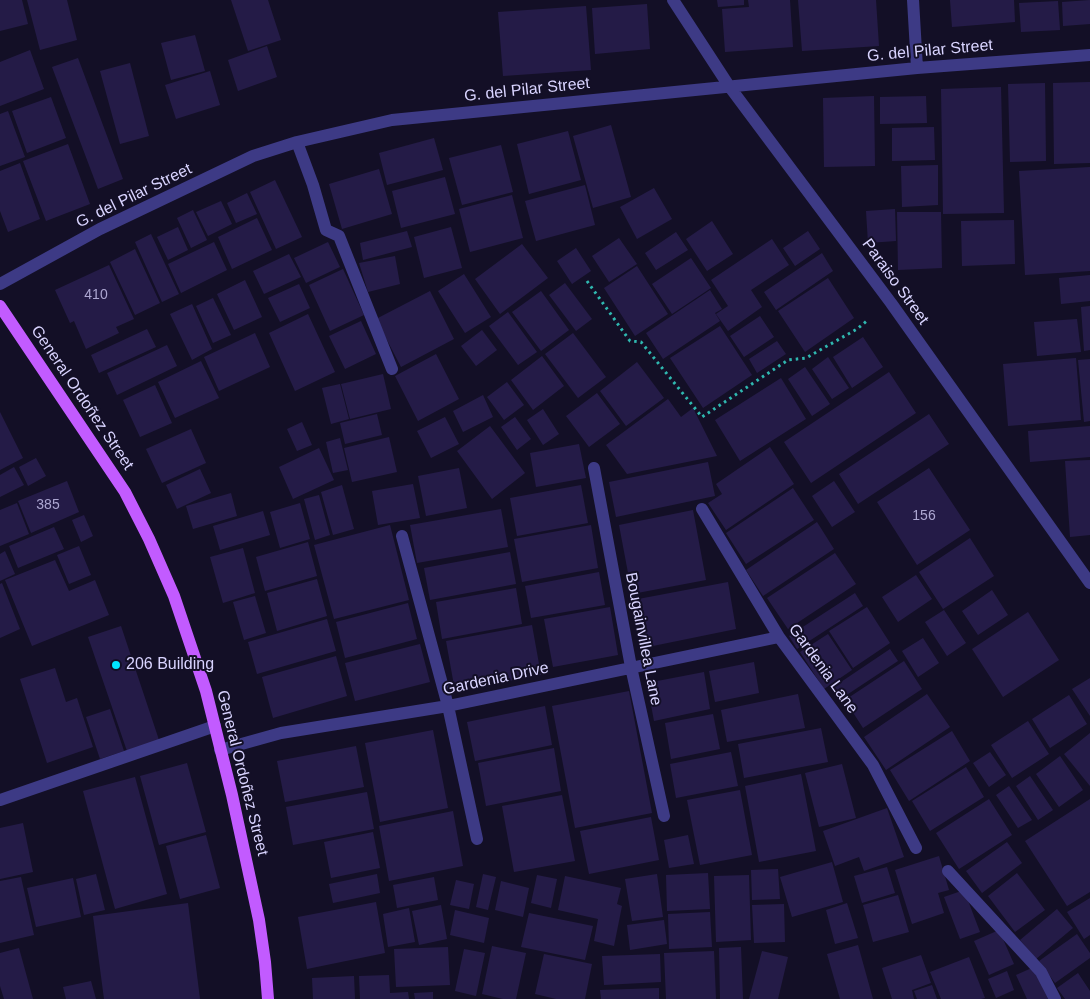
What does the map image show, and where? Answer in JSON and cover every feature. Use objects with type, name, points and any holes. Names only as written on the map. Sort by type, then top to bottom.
[{"type":"main road","name":"General Ordoñez Street","points":[[0,306],[125,492],[174,596],[197,663],[215,726],[242,841],[259,920],[268,999]]},
{"type":"street","name":"Paraiso Street","points":[[674,0],[729,86],[890,303],[1090,583]]},
{"type":"street","points":[[913,0],[917,68]]},
{"type":"street","name":"G. del Pilar Street","points":[[0,284],[118,220],[253,156],[297,142],[392,120],[917,68],[1090,55]]},
{"type":"street","points":[[297,142],[326,230],[339,236],[392,369]]},
{"type":"street","name":"Bougainvillea Lane","points":[[594,468],[631,667],[664,816]]},
{"type":"street","name":"Gardenia Lane","points":[[702,509],[779,637],[873,765],[916,848]]},
{"type":"street","points":[[402,536],[448,706],[477,838]]},
{"type":"street","name":"Gardenia Drive","points":[[220,750],[281,733],[448,706],[779,637]]},
{"type":"street","points":[[0,800],[215,726]]},
{"type":"street","points":[[948,871],[1041,972],[1055,999]]},
{"type":"path","points":[[588,281],[630,341],[641,342],[702,417],[788,360],[806,358],[857,329],[890,303]]},
{"type":"building","points":[[0,0],[22,0],[28,24],[0,31]]},
{"type":"building","points":[[27,0],[67,0],[77,40],[40,50]]},
{"type":"building","points":[[231,0],[268,0],[281,40],[248,51]]},
{"type":"building","points":[[717,0],[744,0],[744,5],[718,7]]},
{"type":"building","points":[[748,0],[790,0],[793,47],[725,52],[722,9],[749,7]]},
{"type":"building","points":[[798,0],[876,0],[879,46],[802,51]]},
{"type":"building","points":[[950,0],[1014,0],[1015,22],[952,27]]},
{"type":"building","points":[[1090,0],[1090,24],[1063,26],[1062,2]]},
{"type":"building","points":[[1058,1],[1060,30],[1021,32],[1019,3]]},
{"type":"building","points":[[647,4],[650,49],[595,54],[592,8]]},
{"type":"building","points":[[586,6],[591,70],[503,76],[498,12]]},
{"type":"building","points":[[195,35],[205,71],[171,80],[161,43]]},
{"type":"building","points":[[267,46],[277,77],[238,91],[228,60]]},
{"type":"building","points":[[30,50],[44,89],[0,106],[0,62]]},
{"type":"building","points":[[78,58],[123,179],[98,189],[52,67]]},
{"type":"building","points":[[130,63],[149,136],[120,144],[100,71]]},
{"type":"building","points":[[210,71],[220,105],[176,119],[165,85]]},
{"type":"building","points":[[1090,82],[1090,163],[1054,164],[1053,83]]},
{"type":"building","points":[[1045,83],[1046,161],[1010,162],[1008,84]]},
{"type":"building","points":[[1001,87],[1004,213],[943,214],[941,89]]},
{"type":"building","points":[[874,96],[875,166],[824,167],[823,98]]},
{"type":"building","points":[[926,96],[927,123],[880,124],[880,97]]},
{"type":"building","points":[[51,97],[66,138],[27,153],[12,111]]},
{"type":"building","points":[[8,111],[25,157],[0,166],[0,114]]},
{"type":"building","points":[[611,125],[631,197],[593,208],[573,136]]},
{"type":"building","points":[[934,127],[935,160],[892,161],[892,128]]},
{"type":"building","points":[[568,131],[581,180],[529,194],[517,144]]},
{"type":"building","points":[[434,138],[443,170],[387,185],[379,153]]},
{"type":"building","points":[[68,144],[90,204],[46,221],[23,161]]},
{"type":"building","points":[[501,145],[513,192],[462,205],[449,158]]},
{"type":"building","points":[[20,163],[40,219],[8,232],[0,211],[0,171]]},
{"type":"building","points":[[938,165],[938,205],[902,207],[901,166]]},
{"type":"building","points":[[1090,167],[1090,271],[1025,275],[1019,171]]},
{"type":"building","points":[[379,169],[392,214],[342,229],[329,184]]},
{"type":"building","points":[[445,177],[455,214],[401,228],[392,191]]},
{"type":"building","points":[[275,180],[302,237],[276,249],[250,192]]},
{"type":"building","points":[[585,185],[595,225],[536,241],[525,201]]},
{"type":"building","points":[[654,188],[672,219],[637,239],[620,207]]},
{"type":"building","points":[[247,193],[257,214],[236,223],[227,203]]},
{"type":"building","points":[[512,195],[523,238],[470,252],[459,209]]},
{"type":"building","points":[[221,201],[232,224],[208,236],[196,212]]},
{"type":"building","points":[[895,209],[896,241],[868,243],[866,211]]},
{"type":"building","points":[[193,210],[207,240],[191,248],[177,218]]},
{"type":"building","points":[[897,212],[941,212],[942,268],[898,270]]},
{"type":"building","points":[[257,218],[272,250],[232,269],[218,237]]},
{"type":"building","points":[[1014,220],[1015,264],[962,266],[961,221]]},
{"type":"building","points":[[712,221],[733,254],[707,271],[686,239]]},
{"type":"building","points":[[178,227],[188,250],[168,260],[157,237]]},
{"type":"building","points":[[451,227],[462,268],[424,278],[414,237]]},
{"type":"building","points":[[407,231],[412,247],[363,260],[360,243]]},
{"type":"building","points":[[808,231],[820,249],[795,266],[783,248]]},
{"type":"building","points":[[676,232],[688,250],[656,270],[645,253]]},
{"type":"building","points":[[151,234],[179,294],[162,302],[135,242]]},
{"type":"building","points":[[619,238],[637,264],[609,282],[592,256]]},
{"type":"building","points":[[772,239],[789,265],[751,290],[762,307],[728,331],[716,314],[728,306],[711,280]]},
{"type":"building","points":[[214,242],[227,270],[181,293],[168,264]]},
{"type":"building","points":[[328,242],[340,267],[306,283],[294,258]]},
{"type":"building","points":[[522,244],[548,278],[500,314],[475,279]]},
{"type":"building","points":[[576,248],[591,271],[572,284],[557,261]]},
{"type":"building","points":[[135,249],[160,303],[135,315],[110,262]]},
{"type":"building","points":[[822,253],[833,271],[776,310],[764,292]]},
{"type":"building","points":[[289,254],[301,277],[264,294],[253,271]]},
{"type":"building","points":[[395,256],[400,284],[368,292],[359,263]]},
{"type":"building","points":[[691,258],[711,288],[672,314],[652,284]]},
{"type":"building","points":[[109,265],[134,319],[116,327],[119,333],[86,349],[74,321],[70,323],[55,290]]},
{"type":"building","points":[[637,266],[668,314],[635,336],[604,288]]},
{"type":"building","points":[[343,269],[364,315],[330,331],[309,285]]},
{"type":"building","points":[[464,274],[491,317],[465,333],[438,291]]},
{"type":"building","points":[[1090,275],[1090,301],[1061,304],[1059,278]]},
{"type":"building","points":[[828,278],[854,318],[805,352],[778,311]]},
{"type":"building","points":[[245,280],[262,317],[234,330],[217,294]]},
{"type":"building","points":[[565,283],[592,319],[576,331],[549,295]]},
{"type":"building","points":[[299,284],[310,308],[280,322],[268,298]]},
{"type":"building","points":[[710,290],[722,309],[715,313],[720,321],[663,359],[646,333]]},
{"type":"building","points":[[430,291],[454,339],[401,367],[376,319]]},
{"type":"building","points":[[541,291],[569,330],[541,351],[512,312]]},
{"type":"building","points":[[213,298],[231,335],[213,343],[196,306]]},
{"type":"building","points":[[192,304],[212,349],[192,360],[170,314]]},
{"type":"building","points":[[1090,306],[1090,350],[1084,351],[1081,307]]},
{"type":"building","points":[[508,312],[537,352],[518,365],[489,326]]},
{"type":"building","points":[[308,314],[335,372],[295,391],[269,333]]},
{"type":"building","points":[[760,316],[774,337],[744,357],[730,336]]},
{"type":"building","points":[[1077,319],[1081,352],[1037,356],[1034,322]]},
{"type":"building","points":[[361,321],[376,354],[345,369],[329,336]]},
{"type":"building","points":[[720,326],[752,375],[703,408],[670,358]]},
{"type":"building","points":[[147,329],[156,347],[99,373],[91,355]]},
{"type":"building","points":[[482,330],[497,350],[476,366],[461,346]]},
{"type":"building","points":[[255,333],[270,367],[219,391],[204,357]]},
{"type":"building","points":[[573,333],[606,377],[578,398],[545,354]]},
{"type":"building","points":[[863,337],[883,367],[852,388],[833,357]]},
{"type":"building","points":[[777,341],[786,354],[757,373],[749,359]]},
{"type":"building","points":[[167,345],[177,366],[117,395],[107,373]]},
{"type":"building","points":[[436,354],[459,399],[418,421],[395,376]]},
{"type":"building","points":[[542,356],[564,386],[533,410],[511,380]]},
{"type":"building","points":[[828,357],[849,388],[832,399],[812,369]]},
{"type":"building","points":[[1076,358],[1081,420],[1008,426],[1003,364]]},
{"type":"building","points":[[1090,359],[1090,421],[1084,422],[1078,360]]},
{"type":"building","points":[[201,361],[219,398],[175,418],[158,382]]},
{"type":"building","points":[[637,362],[664,398],[626,426],[600,391]]},
{"type":"building","points":[[805,367],[830,404],[812,416],[788,379]]},
{"type":"building","points":[[889,372],[916,413],[811,483],[784,442]]},
{"type":"building","points":[[383,374],[391,409],[350,419],[341,384]]},
{"type":"building","points":[[781,378],[806,419],[740,461],[715,420]]},
{"type":"building","points":[[507,382],[524,405],[504,420],[487,397]]},
{"type":"building","points":[[340,384],[349,419],[331,424],[322,388]]},
{"type":"building","points":[[155,385],[172,423],[140,437],[123,400]]},
{"type":"building","points":[[597,393],[620,424],[589,447],[566,416]]},
{"type":"building","points":[[483,395],[493,417],[463,432],[453,411]]},
{"type":"building","points":[[668,399],[681,417],[693,408],[717,456],[627,474],[606,445]]},
{"type":"building","points":[[543,409],[559,434],[543,445],[527,420]]},
{"type":"building","points":[[0,412],[23,458],[0,470]]},
{"type":"building","points":[[377,414],[382,435],[345,444],[340,423]]},
{"type":"building","points":[[929,414],[949,444],[858,504],[839,474]]},
{"type":"building","points":[[445,417],[459,444],[431,458],[417,431]]},
{"type":"building","points":[[515,417],[531,439],[517,450],[501,427]]},
{"type":"building","points":[[302,422],[312,445],[297,451],[287,429]]},
{"type":"building","points":[[490,426],[525,473],[492,499],[457,451]]},
{"type":"building","points":[[1090,426],[1090,457],[1030,462],[1028,431]]},
{"type":"building","points":[[191,429],[206,463],[162,483],[146,449]]},
{"type":"building","points":[[389,437],[397,472],[352,482],[344,448]]},
{"type":"building","points":[[340,438],[348,470],[333,473],[326,442]]},
{"type":"building","points":[[579,444],[586,478],[536,487],[530,453]]},
{"type":"building","points":[[770,447],[794,484],[726,530],[708,503],[722,494],[716,484]]},
{"type":"building","points":[[319,448],[334,480],[293,499],[279,467]]},
{"type":"building","points":[[36,458],[46,476],[28,486],[19,467]]},
{"type":"building","points":[[1090,460],[1090,535],[1070,537],[1065,461]]},
{"type":"building","points":[[708,462],[715,496],[616,517],[609,482]]},
{"type":"building","points":[[14,467],[24,485],[0,497],[0,475]]},
{"type":"building","points":[[459,468],[467,508],[426,516],[418,476]]},
{"type":"building","points":[[929,468],[970,530],[917,565],[877,502]]},
{"type":"building","points":[[200,469],[211,493],[177,509],[166,485]]},
{"type":"building","points":[[67,481],[79,512],[31,533],[18,501]]},
{"type":"building","points":[[834,481],[855,512],[832,527],[812,496]]},
{"type":"building","points":[[413,484],[420,518],[378,525],[372,491]]},
{"type":"building","points":[[342,485],[354,529],[333,535],[321,492]]},
{"type":"building","points":[[581,485],[588,523],[517,536],[510,498]]},
{"type":"building","points":[[793,488],[814,520],[746,564],[726,533]]},
{"type":"building","points":[[231,493],[237,516],[193,529],[186,506]]},
{"type":"building","points":[[319,495],[330,535],[315,540],[304,499]]},
{"type":"building","points":[[17,503],[29,534],[0,546],[0,510]]},
{"type":"building","points":[[300,503],[310,539],[280,548],[270,512]]},
{"type":"building","points":[[501,509],[508,547],[417,563],[410,525]]},
{"type":"building","points":[[693,510],[706,580],[632,594],[619,525]]},
{"type":"building","points":[[263,511],[270,535],[220,550],[213,526]]},
{"type":"building","points":[[84,515],[93,536],[81,542],[72,520]]},
{"type":"building","points":[[817,522],[834,549],[763,596],[746,570]]},
{"type":"building","points":[[390,525],[409,600],[334,619],[314,545]]},
{"type":"building","points":[[591,525],[598,568],[522,582],[514,539]]},
{"type":"building","points":[[54,527],[64,549],[18,568],[9,546]]},
{"type":"building","points":[[970,538],[994,576],[943,609],[919,572]]},
{"type":"building","points":[[308,542],[317,576],[265,591],[256,557]]},
{"type":"building","points":[[79,546],[91,575],[69,584],[57,555]]},
{"type":"building","points":[[243,548],[255,593],[223,603],[210,557]]},
{"type":"building","points":[[5,551],[15,574],[0,581],[0,554]]},
{"type":"building","points":[[510,552],[516,584],[430,600],[424,568]]},
{"type":"building","points":[[835,553],[856,584],[788,629],[767,598]]},
{"type":"building","points":[[55,560],[69,591],[95,580],[109,615],[32,646],[5,580]]},
{"type":"building","points":[[599,572],[605,605],[531,618],[525,586]]},
{"type":"building","points":[[916,575],[932,599],[898,622],[882,597]]},
{"type":"building","points":[[317,579],[327,616],[277,631],[267,593]]},
{"type":"building","points":[[728,582],[736,629],[643,648],[633,600]]},
{"type":"building","points":[[2,583],[20,629],[0,638],[0,584]]},
{"type":"building","points":[[516,588],[522,624],[442,639],[436,602]]},
{"type":"building","points":[[992,590],[1008,615],[978,635],[962,611]]},
{"type":"building","points":[[855,593],[863,606],[797,649],[789,636]]},
{"type":"building","points":[[255,596],[266,633],[244,640],[233,602]]},
{"type":"building","points":[[408,603],[417,639],[345,658],[336,622]]},
{"type":"building","points":[[610,607],[618,655],[553,667],[544,619]]},
{"type":"building","points":[[867,607],[890,643],[853,668],[829,631]]},
{"type":"building","points":[[944,610],[966,643],[947,656],[925,622]]},
{"type":"building","points":[[1028,612],[1059,660],[1003,697],[972,649]]},
{"type":"building","points":[[327,619],[336,651],[257,674],[248,642]]},
{"type":"building","points":[[532,625],[541,675],[455,691],[446,641]]},
{"type":"building","name":"206 Building","points":[[121,626],[160,743],[128,754],[88,637]]},
{"type":"building","points":[[828,634],[852,670],[824,689],[800,652]]},
{"type":"building","points":[[923,638],[939,663],[918,677],[902,651]]},
{"type":"building","points":[[420,644],[430,682],[355,701],[345,663]]},
{"type":"building","points":[[890,649],[898,661],[839,700],[832,688]]},
{"type":"building","points":[[336,656],[347,696],[273,718],[262,677]]},
{"type":"building","points":[[904,661],[922,689],[863,728],[845,700]]},
{"type":"building","points":[[754,662],[759,693],[715,702],[709,671]]},
{"type":"building","points":[[55,668],[66,702],[77,698],[93,747],[47,763],[20,679]]},
{"type":"building","points":[[704,672],[710,709],[654,721],[647,683]]},
{"type":"building","points":[[1090,678],[1090,716],[1072,689]]},
{"type":"building","points":[[629,691],[652,813],[575,828],[552,706]]},
{"type":"building","points":[[798,694],[805,728],[727,742],[721,710]]},
{"type":"building","points":[[927,694],[950,727],[886,770],[864,737]]},
{"type":"building","points":[[1069,695],[1087,724],[1050,748],[1032,719]]},
{"type":"building","points":[[545,706],[552,745],[475,761],[467,722]]},
{"type":"building","points":[[110,709],[124,751],[100,759],[86,717]]},
{"type":"building","points":[[713,714],[720,749],[671,759],[665,723]]},
{"type":"building","points":[[1028,721],[1049,754],[1012,778],[991,745]]},
{"type":"building","points":[[821,728],[828,762],[744,778],[738,744]]},
{"type":"building","points":[[433,730],[448,808],[380,822],[365,743]]},
{"type":"building","points":[[952,731],[970,761],[909,801],[890,770]]},
{"type":"building","points":[[1090,733],[1090,786],[1064,754]]},
{"type":"building","points":[[356,746],[364,787],[285,802],[277,761]]},
{"type":"building","points":[[554,748],[561,791],[486,806],[478,763]]},
{"type":"building","points":[[731,752],[738,786],[676,798],[670,764]]},
{"type":"building","points":[[990,752],[1006,775],[989,787],[973,763]]},
{"type":"building","points":[[1060,756],[1083,790],[1059,807],[1036,774]]},
{"type":"building","points":[[187,763],[206,832],[159,845],[140,776]]},
{"type":"building","points":[[842,764],[856,818],[819,827],[805,773]]},
{"type":"building","points":[[966,767],[984,797],[930,831],[912,801]]},
{"type":"building","points":[[801,774],[816,851],[759,862],[745,786]]},
{"type":"building","points":[[1030,776],[1053,810],[1038,820],[1016,786]]},
{"type":"building","points":[[135,777],[167,894],[115,909],[83,791]]},
{"type":"building","points":[[1009,786],[1032,820],[1018,828],[996,795]]},
{"type":"building","points":[[740,790],[752,855],[700,865],[687,800]]},
{"type":"building","points":[[367,792],[374,829],[293,845],[286,807]]},
{"type":"building","points":[[562,795],[575,861],[514,872],[502,806]]},
{"type":"building","points":[[989,799],[1012,835],[959,869],[936,833]]},
{"type":"building","points":[[1090,799],[1090,892],[1067,906],[1025,841]]},
{"type":"building","points":[[887,808],[904,857],[864,871],[859,857],[835,866],[823,831]]},
{"type":"building","points":[[453,811],[463,866],[389,881],[379,826]]},
{"type":"building","points":[[651,817],[659,860],[589,874],[580,831]]},
{"type":"building","points":[[23,823],[33,872],[0,879],[0,828]]},
{"type":"building","points":[[373,832],[380,868],[331,878],[324,842]]},
{"type":"building","points":[[206,835],[220,888],[180,899],[166,846]]},
{"type":"building","points":[[688,835],[694,864],[669,868],[664,840]]},
{"type":"building","points":[[1007,842],[1022,863],[982,893],[966,871]]},
{"type":"building","points":[[939,856],[949,890],[938,893],[944,913],[912,924],[895,870]]},
{"type":"building","points":[[832,862],[843,902],[792,917],[780,877]]},
{"type":"building","points":[[887,867],[895,893],[862,903],[854,876]]},
{"type":"building","points":[[778,869],[780,899],[752,900],[751,870]]},
{"type":"building","points":[[708,873],[710,909],[667,911],[666,875]]},
{"type":"building","points":[[1017,873],[1045,910],[1015,932],[988,896]]},
{"type":"building","points":[[96,874],[105,910],[84,915],[76,879]]},
{"type":"building","points":[[377,874],[380,893],[333,903],[329,884]]},
{"type":"building","points":[[483,874],[496,877],[488,910],[476,907]]},
{"type":"building","points":[[657,874],[663,917],[632,921],[625,879]]},
{"type":"building","points":[[537,875],[557,879],[551,908],[531,903]]},
{"type":"building","points":[[749,875],[751,940],[716,942],[714,876]]},
{"type":"building","points":[[565,876],[621,888],[617,904],[622,906],[614,946],[594,941],[598,919],[558,910]]},
{"type":"building","points":[[21,877],[34,935],[0,943],[0,881]]},
{"type":"building","points":[[434,877],[438,900],[397,908],[393,885]]},
{"type":"building","points":[[73,878],[81,917],[36,927],[27,888]]},
{"type":"building","points":[[456,880],[474,884],[469,909],[450,905]]},
{"type":"building","points":[[501,881],[529,888],[523,917],[495,910]]},
{"type":"building","points":[[964,890],[980,932],[960,939],[944,897]]},
{"type":"building","points":[[898,895],[909,932],[873,942],[863,905]]},
{"type":"building","points":[[1090,898],[1090,935],[1084,939],[1067,912]]},
{"type":"building","points":[[376,902],[385,953],[307,969],[298,917]]},
{"type":"building","points":[[188,903],[200,999],[104,999],[93,916]]},
{"type":"building","points":[[847,903],[858,938],[835,944],[826,910]]},
{"type":"building","points":[[784,904],[785,942],[754,943],[752,905]]},
{"type":"building","points":[[441,905],[447,939],[419,945],[412,911]]},
{"type":"building","points":[[409,908],[415,942],[388,947],[383,914]]},
{"type":"building","points":[[1057,909],[1073,928],[1036,959],[1020,940]]},
{"type":"building","points":[[455,910],[489,918],[484,943],[450,935]]},
{"type":"building","points":[[710,912],[712,947],[669,949],[668,914]]},
{"type":"building","points":[[529,913],[593,926],[585,960],[521,947]]},
{"type":"building","points":[[664,920],[667,944],[630,950],[627,925]]},
{"type":"building","points":[[999,930],[1014,964],[989,975],[974,941]]},
{"type":"building","points":[[1077,934],[1090,953],[1090,958],[1055,983],[1039,961]]},
{"type":"building","points":[[858,945],[873,999],[840,999],[827,954]]},
{"type":"building","points":[[492,946],[526,953],[516,999],[503,999],[482,994]]},
{"type":"building","points":[[448,947],[450,985],[396,987],[394,949]]},
{"type":"building","points":[[741,947],[743,999],[720,999],[719,948]]},
{"type":"building","points":[[19,948],[33,999],[4,999],[0,986],[0,953]]},
{"type":"building","points":[[464,949],[485,953],[476,996],[455,991]]},
{"type":"building","points":[[714,951],[716,999],[666,999],[664,953]]},
{"type":"building","points":[[762,951],[788,957],[778,999],[749,999]]},
{"type":"building","points":[[544,954],[592,964],[585,999],[556,999],[535,994]]},
{"type":"building","points":[[660,954],[661,982],[604,985],[602,956]]},
{"type":"building","points":[[921,955],[931,983],[912,990],[914,999],[892,999],[882,968]]},
{"type":"building","points":[[969,957],[985,998],[941,999],[930,972]]},
{"type":"building","points":[[1034,967],[1049,999],[1027,999],[1016,975]]},
{"type":"building","points":[[1007,971],[1014,990],[996,998],[988,979]]},
{"type":"building","points":[[1078,973],[1090,991],[1090,999],[1065,999],[1057,988]]},
{"type":"building","points":[[389,975],[390,993],[408,992],[409,999],[360,999],[359,976]]},
{"type":"building","points":[[354,976],[355,999],[313,999],[312,978]]},
{"type":"building","points":[[91,981],[96,999],[66,999],[63,987]]},
{"type":"building","points":[[932,985],[937,999],[917,999],[914,991]]},
{"type":"building","points":[[659,988],[659,999],[601,999],[600,990]]},
{"type":"building","points":[[433,992],[433,999],[415,999],[414,993]]},
{"type":"place","name":"206 Building","points":[[116,665]]}]
